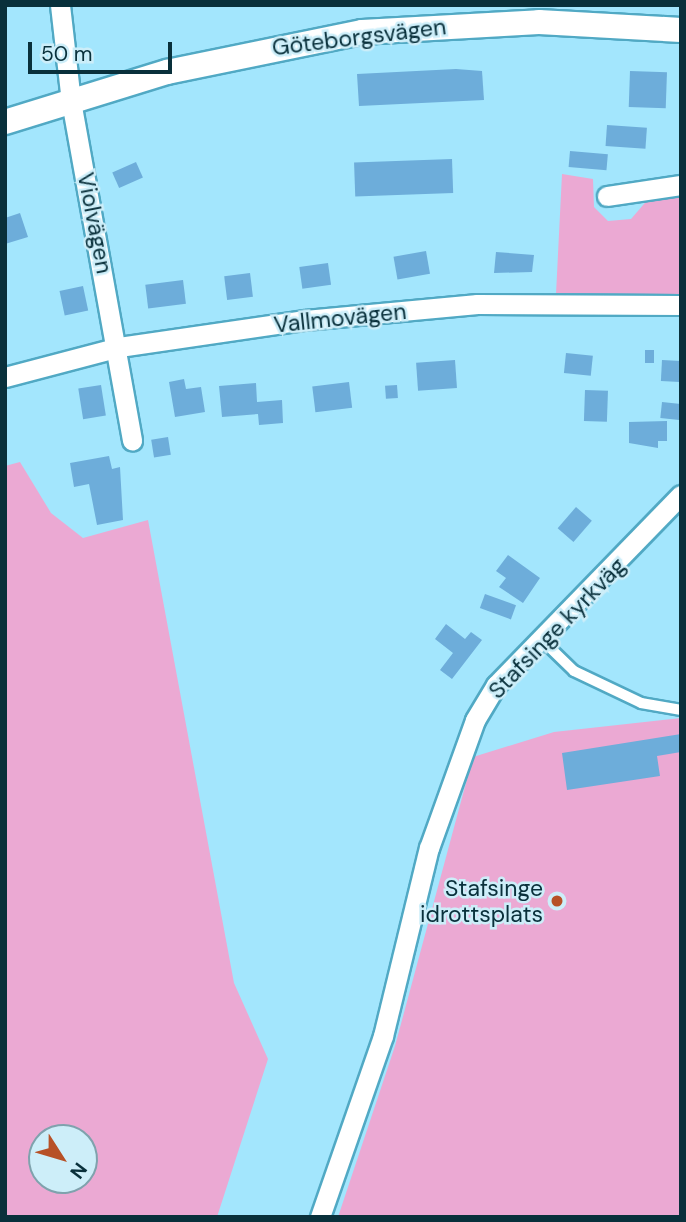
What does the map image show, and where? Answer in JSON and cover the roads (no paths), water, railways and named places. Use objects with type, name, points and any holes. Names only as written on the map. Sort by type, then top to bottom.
[{"type":"street","name":"Violvägen","points":[[60,5],[71,101],[119,346],[132,440]]},
{"type":"street","name":"Göteborgsvägen","points":[[5,122],[71,101],[272,46],[362,32],[539,22],[681,30]]},
{"type":"street","points":[[607,196],[681,185]]},
{"type":"street","name":"Vallmovägen","points":[[5,377],[119,346],[477,304],[681,305]]},
{"type":"street","name":"Stafsinge kyrkväg","points":[[320,1217],[383,1036],[454,769],[496,685],[681,495]]},
{"type":"lane","points":[[541,639],[574,671],[641,703],[681,710]]},
{"type":"place","name":"Stafsinge idrottsplats","points":[[557,901]]}]
